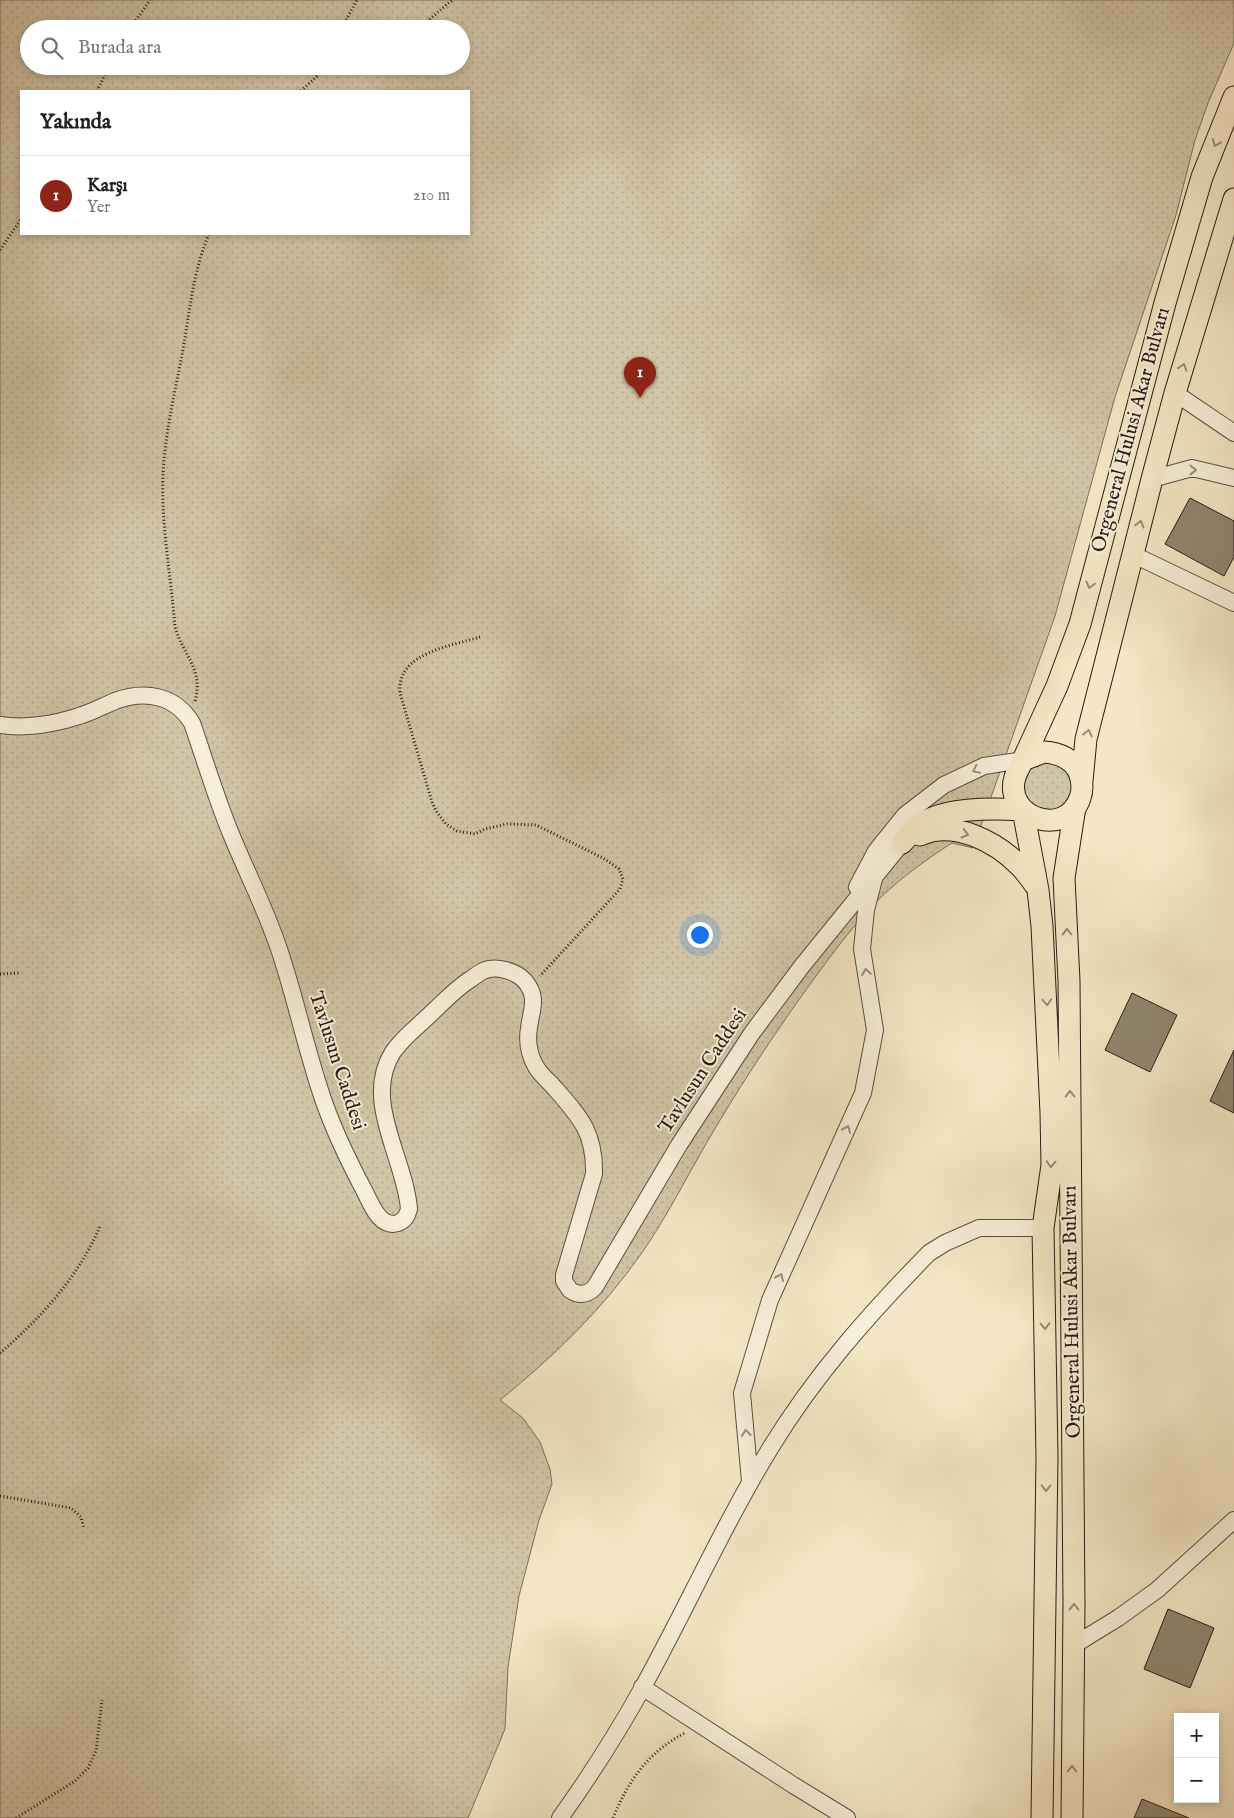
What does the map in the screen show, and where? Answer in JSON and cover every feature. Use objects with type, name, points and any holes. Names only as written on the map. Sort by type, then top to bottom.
[{"type":"main road","name":"Orgeneral Hulusi Akar Bulvarı","points":[[1023,760],[1057,686],[1080,624],[1164,303],[1202,177],[1234,97]]},
{"type":"main road","name":"Orgeneral Hulusi Akar Bulvarı","points":[[1082,781],[1086,739],[1132,554],[1175,393],[1234,199]]},
{"type":"main road","points":[[1044,752],[1064,756],[1072,762],[1082,781],[1081,796],[1076,807],[1067,815],[1056,820],[1044,821],[1033,818],[1023,810],[1016,800],[1014,779],[1023,760],[1044,752]]},
{"type":"main road","name":"Orgeneral Hulusi Akar Bulvarı","points":[[1072,1818],[1074,1645],[1069,1010],[1064,878],[1076,807]]},
{"type":"main road","points":[[902,843],[918,825],[933,818],[961,811],[998,808],[1023,810]]},
{"type":"main road","name":"Orgeneral Hulusi Akar Bulvarı","points":[[1023,810],[1038,890],[1047,1013],[1052,1165],[1043,1228],[1047,1456],[1042,1818]]},
{"type":"main road","points":[[902,843],[927,832],[940,829],[978,837],[1012,859],[1022,868],[1038,890]]},
{"type":"street","points":[[1175,393],[1234,433]]},
{"type":"street","points":[[1152,479],[1192,468],[1234,478]]},
{"type":"street","points":[[1132,554],[1234,603]]},
{"type":"street","name":"Tavlusun Caddesi","points":[[0,725],[22,726],[60,722],[98,710],[116,701],[138,697],[166,699],[174,703],[187,715],[192,723],[231,834],[263,905],[277,942],[299,1012],[315,1074],[332,1123],[376,1213],[385,1221],[390,1223],[399,1222],[408,1215],[409,1209],[382,1099],[382,1079],[394,1051],[401,1042],[466,982],[485,970],[495,969],[513,972],[519,976],[529,987],[534,1002],[534,1009],[528,1028],[530,1052],[534,1063],[540,1073],[573,1108],[582,1121],[592,1147],[594,1174],[564,1275],[567,1286],[575,1293],[586,1293],[594,1287],[679,1145],[752,1033],[846,909],[902,843]]},
{"type":"street","name":"Tavlusun Caddesi","points":[[846,909],[864,870],[876,851],[905,815],[944,785],[984,766],[1023,760]]},
{"type":"street","points":[[750,1482],[742,1393],[770,1300],[863,1093],[875,1030],[862,949],[866,910],[875,874]]},
{"type":"street","points":[[560,1818],[613,1738],[642,1687],[750,1482],[786,1424],[821,1375],[886,1296],[928,1253],[978,1228],[1043,1228]]},
{"type":"street","points":[[1074,1645],[1118,1618],[1157,1590],[1234,1520]]},
{"type":"street","points":[[642,1687],[847,1818]]},
{"type":"path","points":[[136,20],[150,0]]},
{"type":"path","points":[[346,20],[357,0]]},
{"type":"path","points":[[428,20],[452,0]]},
{"type":"path","points":[[97,90],[105,75]]},
{"type":"path","points":[[303,90],[318,75]]},
{"type":"path","points":[[0,250],[20,221]]},
{"type":"path","points":[[187,715],[195,700],[198,684],[194,667],[179,640],[175,627],[164,534],[163,476],[169,421],[194,283],[202,250],[209,235]]},
{"type":"path","points":[[480,637],[419,658],[407,667],[401,678],[400,693],[436,811],[451,828],[466,834],[475,834],[485,829],[508,824],[536,825],[603,858],[619,868],[624,879],[620,889],[529,987]]},
{"type":"path","points":[[0,974],[20,973]]},
{"type":"path","points":[[0,1353],[34,1321],[73,1275],[92,1244],[100,1226]]},
{"type":"path","points":[[0,1496],[71,1508],[80,1517],[84,1530]]},
{"type":"path","points":[[16,1818],[75,1781],[88,1768],[98,1742],[102,1700]]},
{"type":"path","points":[[614,1818],[625,1791],[652,1755],[675,1738],[702,1726]]},
{"type":"shaded area","points":[[0,0],[1234,0],[1234,43],[1208,103],[1195,140],[1176,215],[1115,397],[1055,616],[973,848],[952,843],[897,883],[858,922],[817,974],[764,1051],[720,1120],[660,1226],[626,1275],[558,1350],[500,1400],[523,1418],[540,1442],[550,1469],[552,1484],[539,1520],[519,1596],[508,1667],[505,1729],[468,1818],[0,1818]]},
{"type":"shaded area","points":[[1042,758],[1067,767],[1072,782],[1073,788],[1070,797],[1055,812],[1028,807],[1021,774]]},
{"type":"building","points":[[1190,498],[1234,521],[1234,557],[1224,576],[1165,544]]},
{"type":"building","points":[[1132,993],[1177,1015],[1150,1072],[1105,1050]]},
{"type":"building","points":[[1234,1050],[1234,1113],[1210,1101]]},
{"type":"building","points":[[1168,1609],[1214,1628],[1190,1688],[1144,1669]]},
{"type":"building","points":[[1142,1799],[1189,1818],[1134,1818]]},
{"type":"place","name":"Karşı","points":[[640,398]]}]
